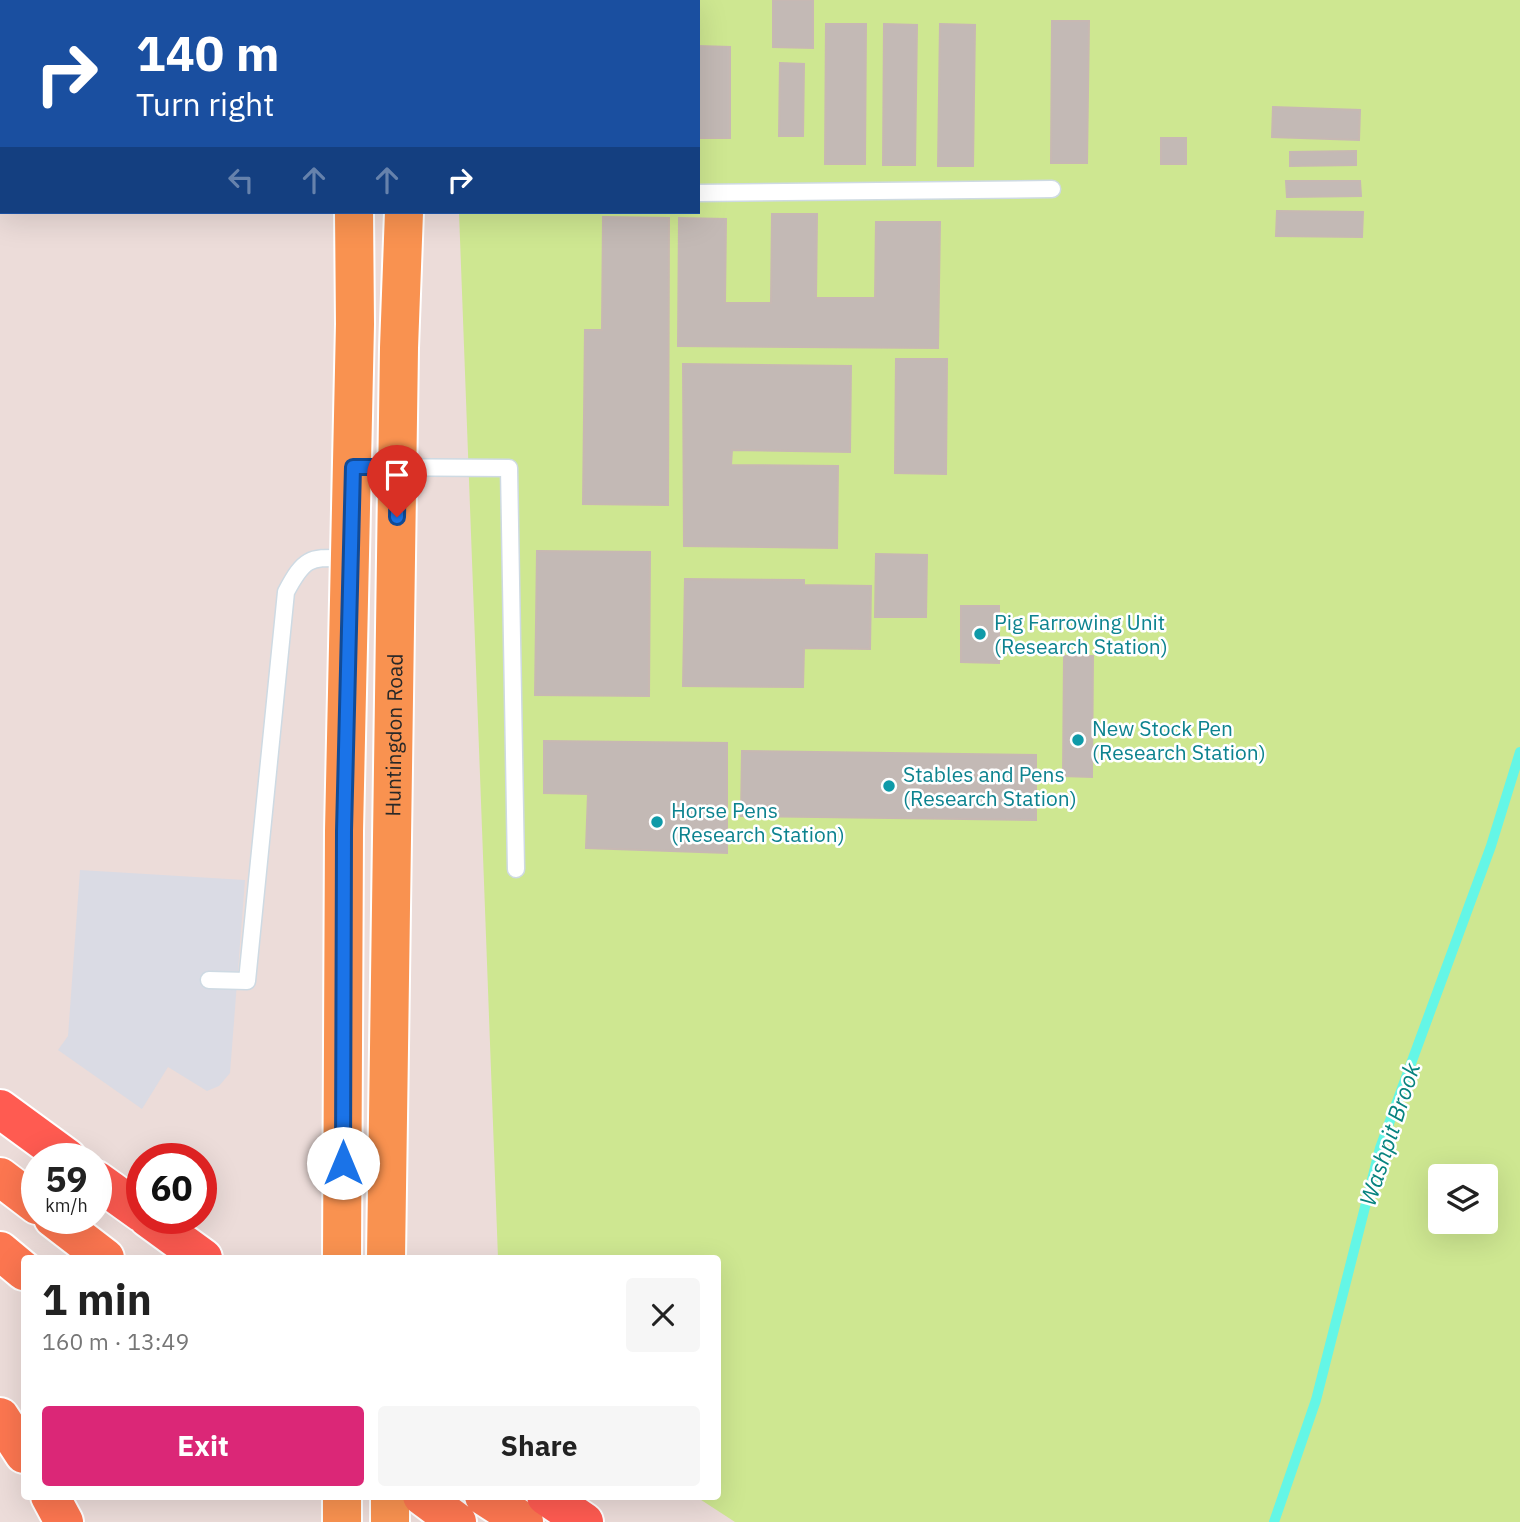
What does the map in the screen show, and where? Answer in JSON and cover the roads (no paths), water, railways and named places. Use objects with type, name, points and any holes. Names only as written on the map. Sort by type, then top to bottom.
[{"type":"highway","points":[[0,1109],[46,1143]]},
{"type":"highway","points":[[0,1177],[21,1193]]},
{"type":"highway","points":[[74,1234],[101,1255]]},
{"type":"highway","points":[[170,1234],[199,1255]]},
{"type":"highway","points":[[0,1251],[21,1268]]},
{"type":"highway","points":[[0,1417],[21,1449]]},
{"type":"highway","points":[[52,1500],[64,1522]]},
{"type":"highway","points":[[329,1500],[359,1522]]},
{"type":"highway","points":[[427,1500],[457,1522]]},
{"type":"highway","points":[[490,1500],[524,1522]]},
{"type":"highway","points":[[551,1500],[584,1522]]},
{"type":"main road","points":[[342,1252],[344,831],[353,467],[354,214]]},
{"type":"main road","name":"Huntingdon Road","points":[[386,1255],[404,214]]},
{"type":"main road","points":[[342,1500],[342,1522]]},
{"type":"main road","points":[[390,1500],[390,1522]]},
{"type":"lane","points":[[700,193],[1052,190]]},
{"type":"lane","points":[[353,467],[509,468],[516,869]]},
{"type":"lane","points":[[209,980],[247,981],[286,592],[298,570],[313,558],[351,558]]},
{"type":"waterway","name":"Washpit Brook","points":[[1274,1522],[1316,1400],[1380,1148],[1491,846],[1520,752]]},
{"type":"place","name":"Pig Farrowing Unit (Research Station)","points":[[980,634]]},
{"type":"place","name":"New Stock Pen (Research Station)","points":[[1078,740]]},
{"type":"place","name":"Stables and Pens (Research Station)","points":[[889,786]]},
{"type":"place","name":"Horse Pens (Research Station)","points":[[657,822]]}]
